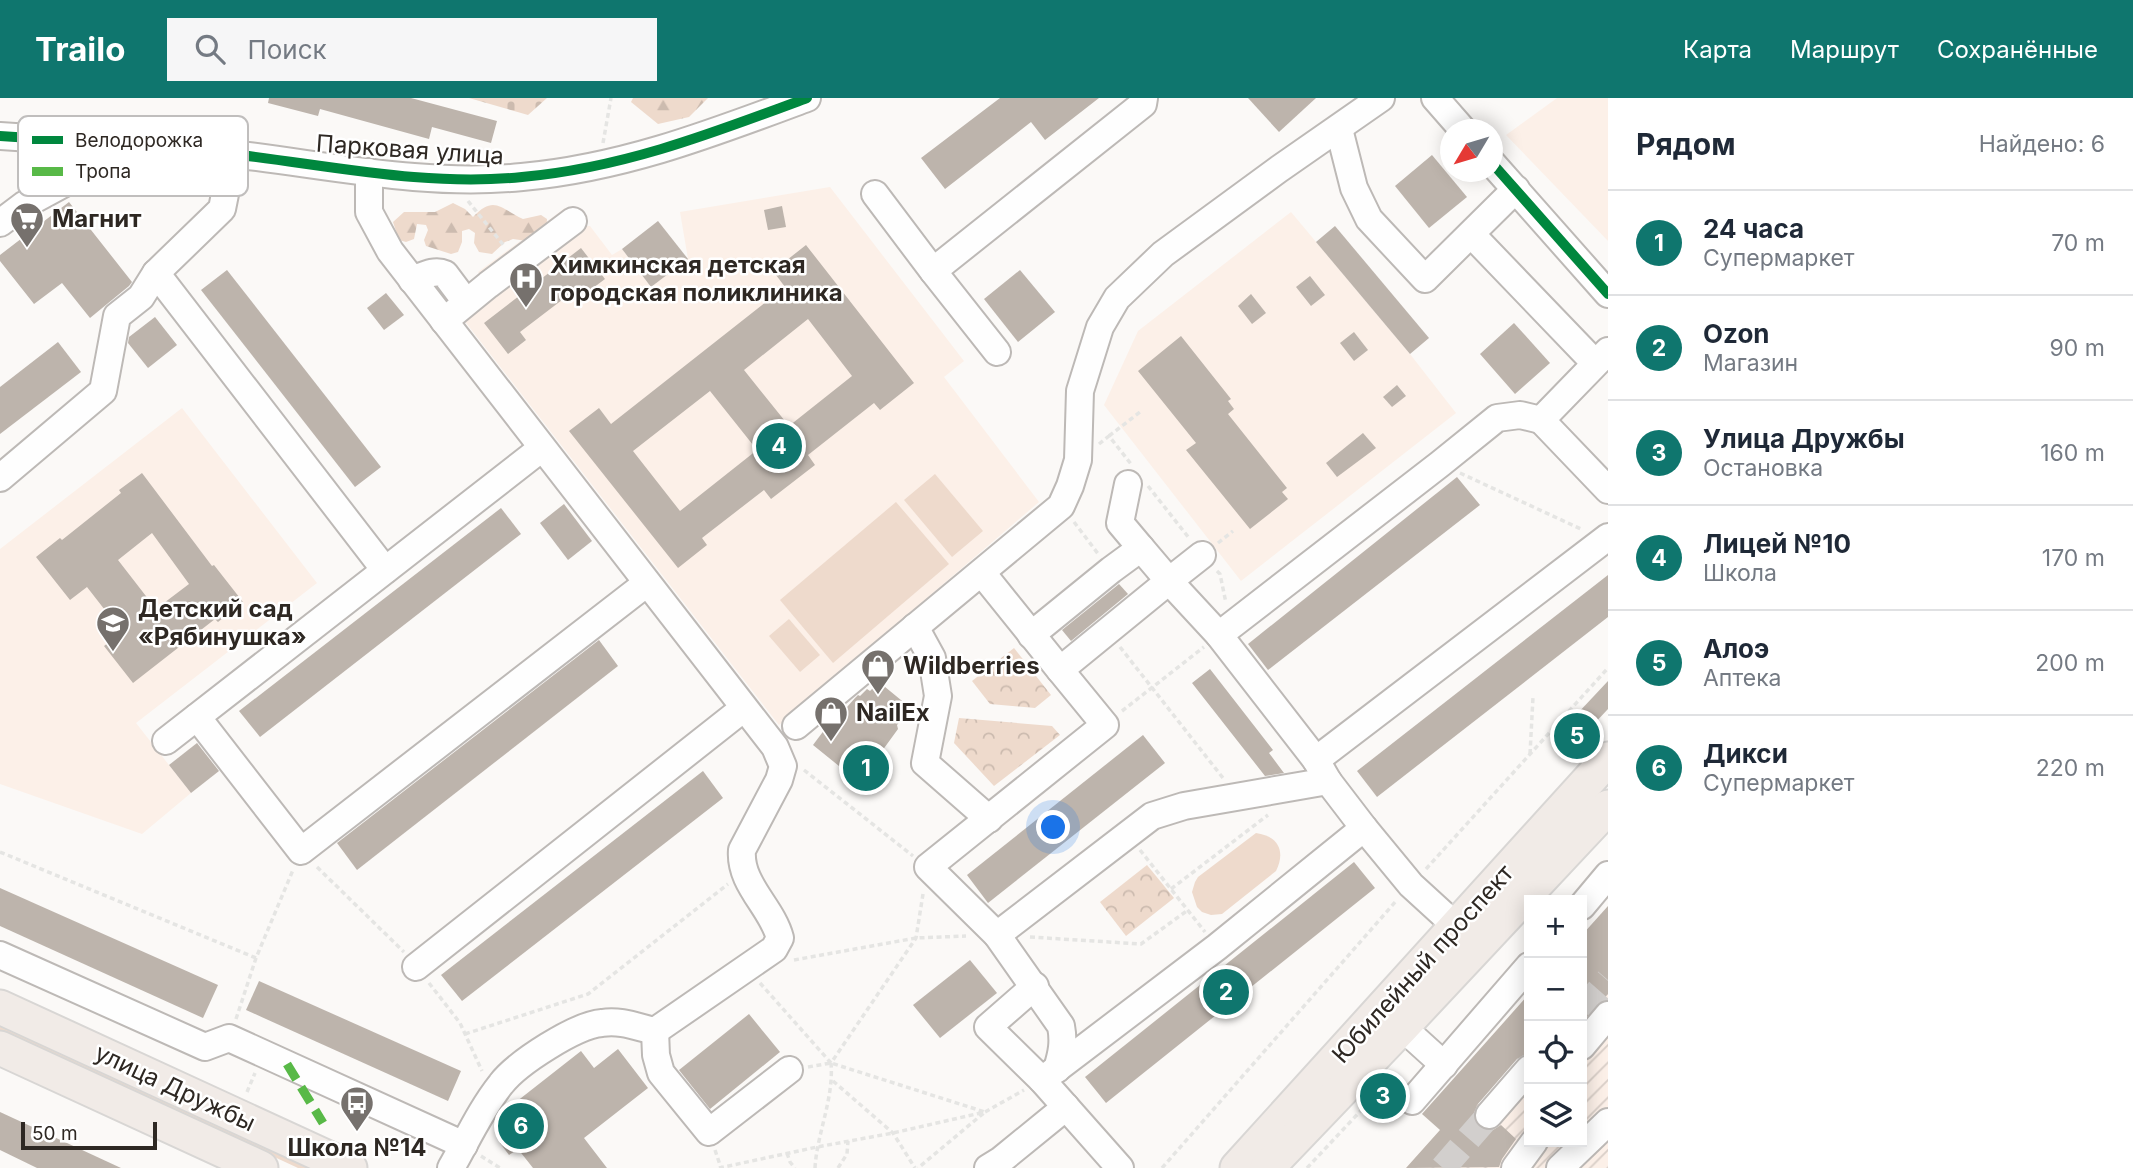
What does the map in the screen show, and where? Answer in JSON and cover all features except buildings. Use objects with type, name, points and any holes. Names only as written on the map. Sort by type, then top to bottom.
[{"type":"main road","name":"Юбилейный проспект","points":[[1237,1168],[1608,759]]},
{"type":"main road","name":"Юбилейный проспект","points":[[1267,1168],[1608,807]]},
{"type":"main road","name":"улица Дружбы","points":[[0,1007],[340,1166]]},
{"type":"main road","name":"улица Дружбы","points":[[0,1048],[261,1168]]},
{"type":"street","name":"Парковая улица","points":[[248,157],[369,173],[453,179],[521,178],[604,165],[685,143],[807,98]]},
{"type":"street","points":[[933,271],[1143,104],[1144,98]]},
{"type":"street","points":[[796,726],[1061,506],[1078,460],[1080,391],[1100,327],[1117,298],[1163,254],[1381,98]]},
{"type":"street","points":[[1339,129],[1354,188],[1369,219],[1425,279],[1516,189]]},
{"type":"street","name":"Парковая улица","points":[[0,136],[18,137]]},
{"type":"street","points":[[369,173],[369,212],[390,251],[775,747],[783,766],[779,780],[742,850],[741,861],[744,874],[777,925],[780,938],[774,949],[655,1031],[622,1022],[600,1023],[576,1031],[550,1045],[503,1081],[451,1168]]},
{"type":"street","points":[[1503,174],[1608,294]]},
{"type":"street","points":[[875,194],[997,352]]},
{"type":"street","points":[[0,223],[41,196]]},
{"type":"street","points":[[0,478],[103,391],[117,316],[141,297],[156,274],[222,209],[225,196]]},
{"type":"street","points":[[444,321],[573,221]]},
{"type":"street","points":[[1471,234],[1602,357],[1541,420]]},
{"type":"street","points":[[412,280],[432,272],[445,274],[466,302]]},
{"type":"street","points":[[156,274],[385,570]]},
{"type":"street","points":[[1225,630],[1497,418],[1520,415],[1541,420],[1608,491]]},
{"type":"street","points":[[166,741],[542,448]]},
{"type":"street","points":[[1136,479],[1119,523],[1169,581],[1225,630],[1364,828],[1411,885],[1457,926]]},
{"type":"street","points":[[998,934],[1152,816],[1184,806],[1238,797],[1322,771],[1606,538]]},
{"type":"street","points":[[1031,635],[1141,548]]},
{"type":"street","points":[[1060,670],[1202,555]]},
{"type":"street","points":[[982,573],[1105,725],[928,867],[998,934],[1061,1026],[1064,1040],[1062,1053],[1049,1074]]},
{"type":"street","points":[[197,716],[301,851],[647,583]]},
{"type":"street","points":[[915,627],[932,658],[938,696],[925,763],[989,819]]},
{"type":"street","points":[[416,967],[744,708]]},
{"type":"street","points":[[1049,1074],[1217,947],[1364,828]]},
{"type":"street","points":[[1587,899],[1608,875]]},
{"type":"street","points":[[0,955],[205,1047],[229,1038],[464,1145]]},
{"type":"street","points":[[1412,1101],[1524,972]]},
{"type":"street","points":[[1035,986],[988,1027],[1049,1074],[1066,1107],[1120,1168]]},
{"type":"street","points":[[1587,1038],[1608,1015]]},
{"type":"street","points":[[1402,1027],[1444,1065]]},
{"type":"street","points":[[655,1031],[656,1055],[662,1073],[709,1132],[789,1070]]},
{"type":"street","points":[[1524,1076],[1495,1120],[1524,1100]]},
{"type":"street","points":[[988,1168],[1066,1107]]},
{"type":"street","points":[[1560,1168],[1608,1122]]},
{"type":"street","points":[[1515,1168],[1530,1147]]},
{"type":"path","points":[[602,149],[611,98]]},
{"type":"path","points":[[466,198],[517,263]]},
{"type":"path","points":[[1078,460],[1140,412]]},
{"type":"path","points":[[1105,725],[1225,630],[1220,574],[1136,479],[1109,436]]},
{"type":"path","points":[[1440,464],[1606,538]]},
{"type":"path","points":[[1061,506],[1111,570]]},
{"type":"path","points":[[1108,631],[1238,797]]},
{"type":"path","points":[[1162,1168],[1411,885],[1608,668]]},
{"type":"path","points":[[1530,754],[1533,697]]},
{"type":"path","points":[[775,747],[928,867],[916,937],[831,1063],[833,1081],[817,1147],[816,1168]]},
{"type":"path","points":[[1171,889],[1277,808]]},
{"type":"path","points":[[1128,835],[1217,947]]},
{"type":"path","points":[[229,1038],[256,958],[301,851]]},
{"type":"path","points":[[0,852],[256,958]]},
{"type":"path","points":[[465,1034],[588,993],[744,874]]},
{"type":"path","points":[[786,961],[916,937],[998,934],[1141,944],[1188,910]]},
{"type":"path","points":[[747,968],[831,1063],[985,1112]]},
{"type":"path","points":[[236,1116],[264,1054]]},
{"type":"path","points":[[833,1081],[893,1133],[916,1168],[985,1112],[1049,1074]]},
{"type":"path","points":[[719,1168],[985,1112]]},
{"type":"path","points":[[838,1168],[847,1154],[848,1141]]},
{"type":"path","points":[[787,1153],[794,1168]]},
{"type":"shaded area","points":[[1557,98],[1608,98],[1608,241],[1506,135]]},
{"type":"shaded area","points":[[830,187],[964,361],[944,377],[1039,502],[779,725],[463,319],[495,295],[478,272],[565,208],[578,226],[590,226],[612,255],[622,249],[651,287],[688,259],[680,212]]},
{"type":"shaded area","points":[[1291,212],[1456,413],[1241,581],[1104,405],[1138,331]]},
{"type":"shaded area","name":"Детский сад «Рябинушка»","points":[[182,408],[317,583],[136,723],[191,793],[142,834],[0,784],[0,549]]},
{"type":"shaded area","points":[[1608,946],[1608,1168],[1406,1168],[1470,1097],[1481,1106],[1524,1058],[1524,1147],[1587,1147],[1587,970]]},
{"type":"green space","points":[[469,98],[547,98],[528,115]]},
{"type":"green space","points":[[633,98],[708,98],[689,117],[658,124],[631,102]]},
{"type":"green space","points":[[453,203],[473,217],[486,206],[492,205],[523,219],[541,215],[547,219],[546,237],[534,242],[513,239],[505,242],[492,254],[479,252],[474,243],[475,233],[469,229],[462,231],[458,252],[451,254],[426,246],[426,225],[417,224],[414,239],[406,242],[399,240],[393,222],[404,212],[435,212]]},
{"type":"green space","points":[[935,474],[983,531],[952,557],[904,500]]},
{"type":"green space","points":[[896,502],[949,564],[833,663],[780,600]]},
{"type":"green space","points":[[789,619],[820,655],[800,672],[769,636]]},
{"type":"green space","points":[[1014,648],[1051,695],[1035,708],[990,704],[972,681]]},
{"type":"green space","points":[[959,718],[1052,726],[1060,735],[994,786],[954,743]]},
{"type":"green space","points":[[1256,833],[1270,837],[1278,846],[1280,857],[1276,871],[1222,914],[1202,912],[1197,907],[1192,892],[1198,877]]},
{"type":"green space","points":[[1147,865],[1174,898],[1126,936],[1100,902]]},
{"type":"green space","points":[[0,1022],[316,1168],[298,1168],[0,1030]]},
{"type":"tunnel","points":[[1587,1004],[1608,980]]},
{"type":"tunnel","points":[[1443,1168],[1489,1115]]},
{"type":"marked path","points":[[287,1064],[323,1123]]},
{"type":"cycle path","points":[[248,156],[413,177],[522,177],[596,166],[632,157],[702,136],[807,98]]},
{"type":"cycle path","points":[[0,136],[18,137]]},
{"type":"cycle path","points":[[1503,175],[1608,294]]},
{"type":"place","name":"Магнит","points":[[27,249]]},
{"type":"place","name":"Химкинская детская городская поликлиника","points":[[526,309]]},
{"type":"place","name":"Лицей №10","points":[[779,446]]},
{"type":"place","name":"Детский сад «Рябинушка»","points":[[113,653]]},
{"type":"place","name":"Wildberries","points":[[878,696]]},
{"type":"place","name":"Алоэ","points":[[1577,736]]},
{"type":"place","name":"NailEx","points":[[831,743]]},
{"type":"place","name":"24 часа","points":[[866,768]]},
{"type":"place","name":"Ozon","points":[[1226,992]]},
{"type":"place","name":"Улица Дружбы","points":[[1383,1096]]},
{"type":"place","name":"Дикси","points":[[521,1126]]},
{"type":"place","name":"Школа №14","points":[[357,1133]]}]
